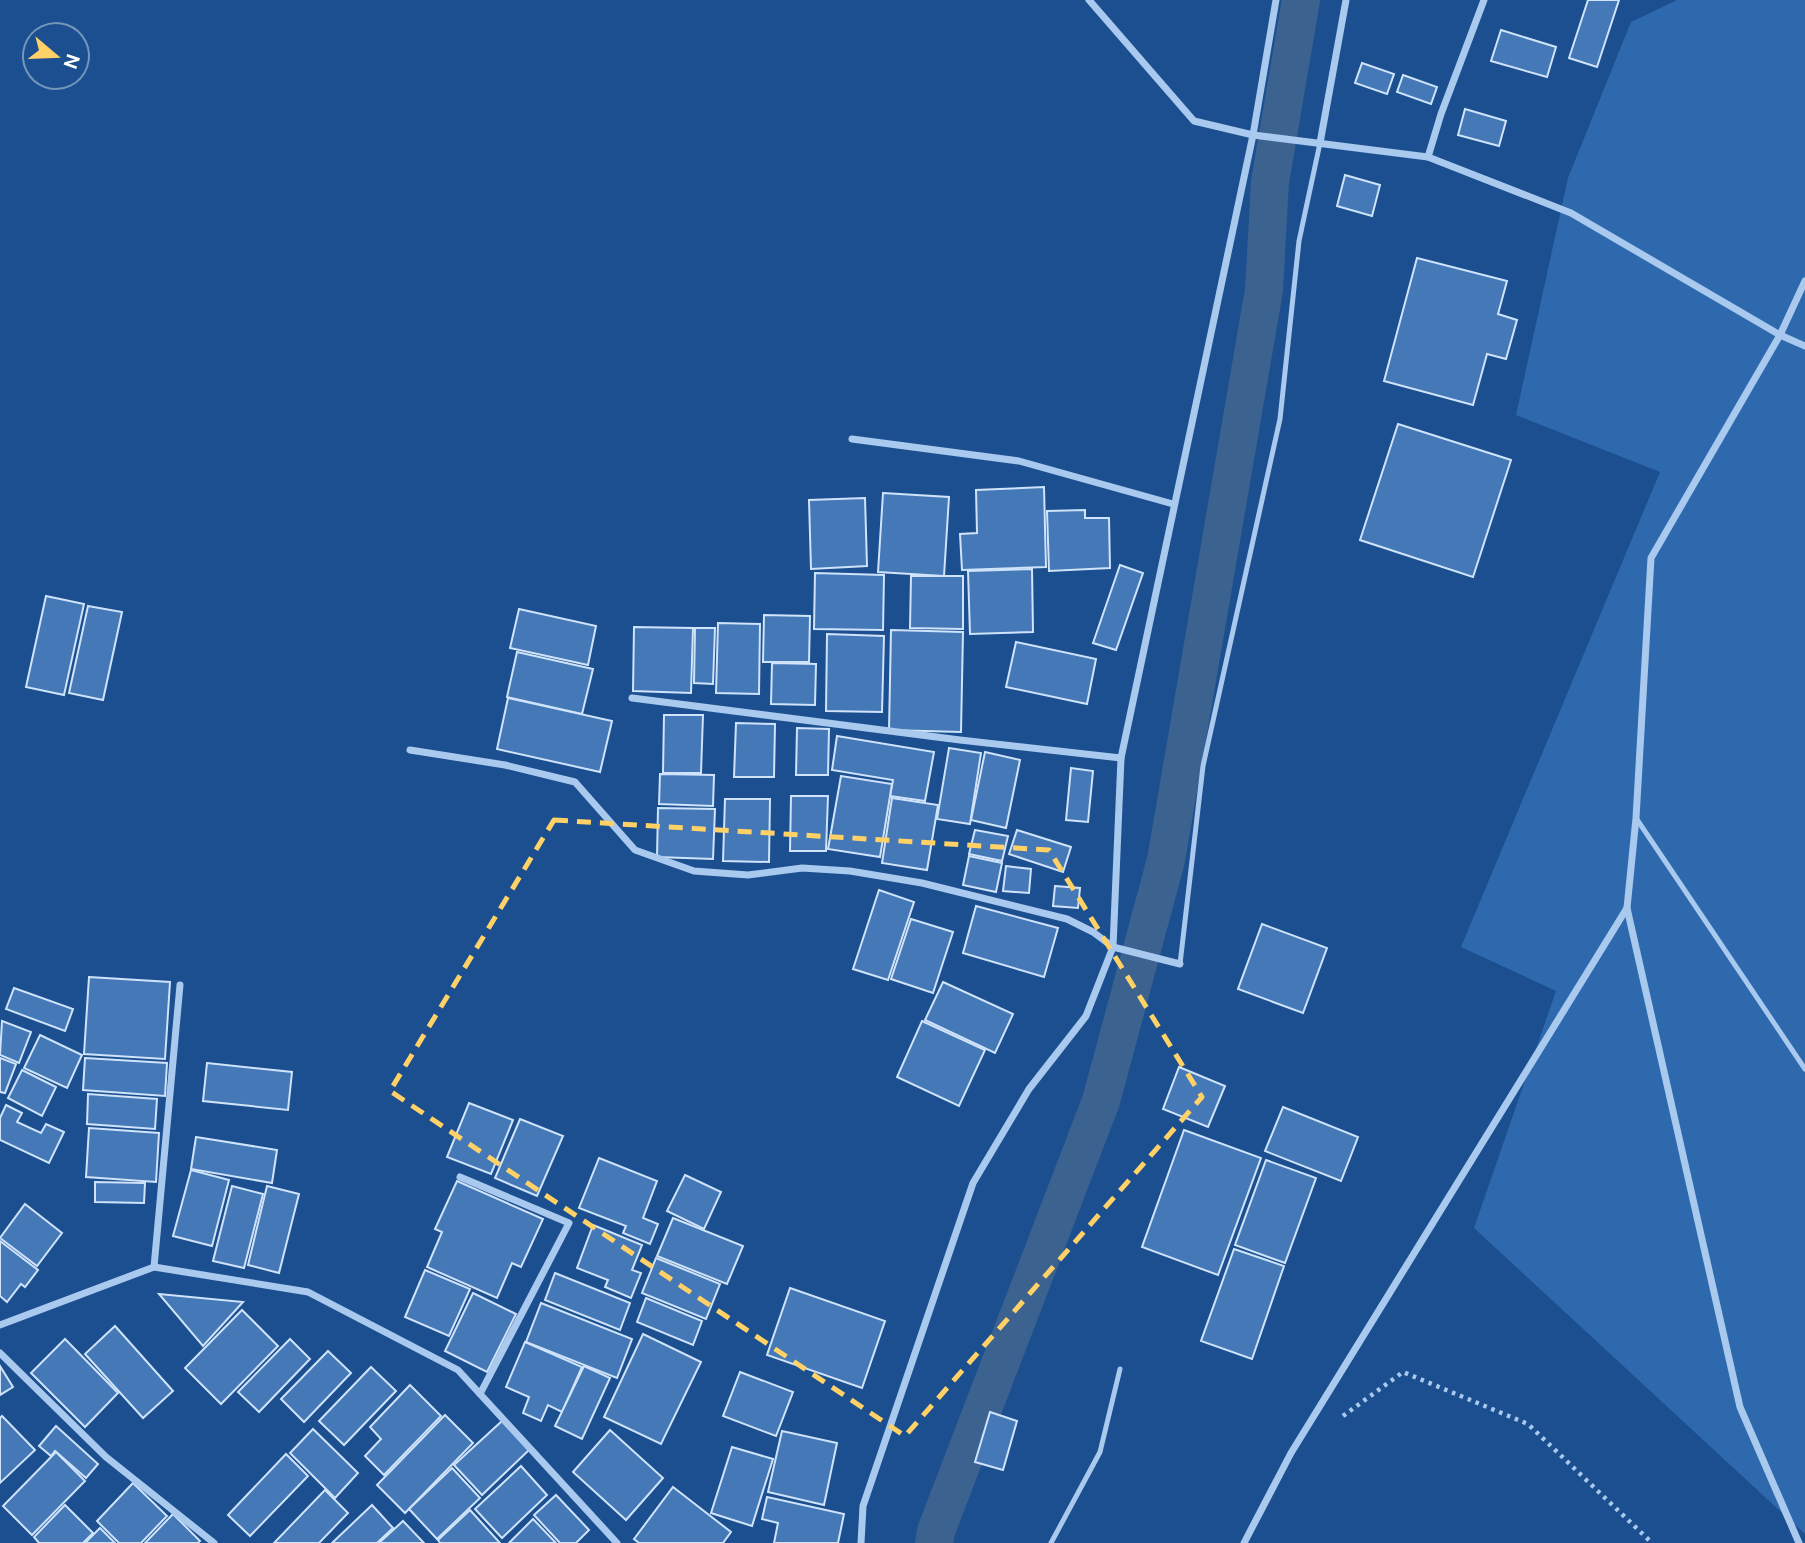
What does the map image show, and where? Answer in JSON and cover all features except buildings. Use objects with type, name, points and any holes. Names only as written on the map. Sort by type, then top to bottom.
[{"type":"street","points":[[1089,0],[1194,121],[1253,135],[1428,157],[1571,213],[1780,335],[1805,346]]},
{"type":"street","points":[[861,1543],[863,1506],[973,1183],[1029,1089],[1086,1016],[1113,947],[1121,758],[1253,135],[1276,0]]},
{"type":"street","points":[[1320,143],[1346,0]]},
{"type":"street","points":[[1428,157],[1441,114],[1484,0]]},
{"type":"street","points":[[1799,1543],[1740,1407],[1627,908],[1636,818],[1651,558],[1780,335],[1805,281]]},
{"type":"street","points":[[852,439],[1019,461],[1173,504]]},
{"type":"street","points":[[632,698],[1121,758]]},
{"type":"street","points":[[410,750],[505,765],[575,782],[635,850],[694,871],[748,875],[802,868],[850,871],[922,883],[1067,919],[1093,932],[1113,947],[1180,964]]},
{"type":"street","points":[[1244,1543],[1291,1453],[1627,908]]},
{"type":"street","points":[[153,1267],[180,985]]},
{"type":"street","points":[[460,1177],[569,1223],[481,1394]]},
{"type":"street","points":[[0,1325],[153,1267],[308,1292],[458,1370],[617,1543]]},
{"type":"street","points":[[0,1353],[106,1457],[214,1543]]},
{"type":"lane","points":[[1180,964],[1203,766],[1280,419],[1299,241],[1320,143]]},
{"type":"lane","points":[[1636,818],[1805,1069]]},
{"type":"lane","points":[[1051,1543],[1100,1452],[1120,1369]]},
{"type":"path","points":[[1336,1421],[1403,1372],[1528,1424],[1652,1543]]},
{"type":"highlighted area","points":[[554,820],[1049,850],[1202,1097],[905,1436],[390,1091]]},
{"type":"shaded area","points":[[1677,0],[1805,0],[1805,1534],[1474,1228],[1556,991],[1461,947],[1660,472],[1516,415],[1568,178],[1631,22]]},
{"type":"waterway","points":[[934,1543],[936,1531],[1101,1101],[1166,860],[1264,290],[1270,182],[1301,0]]}]
